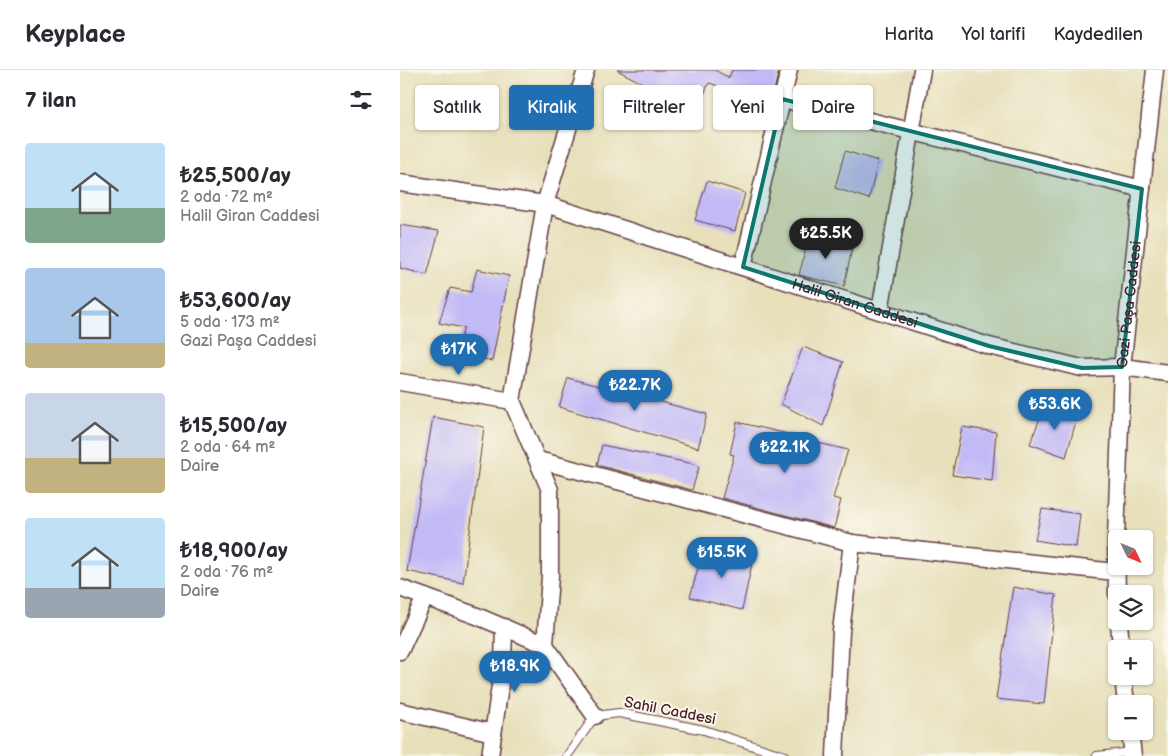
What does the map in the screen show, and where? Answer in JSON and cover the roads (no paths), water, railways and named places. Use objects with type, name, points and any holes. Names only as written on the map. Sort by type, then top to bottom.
[{"type":"street","points":[[545,645],[550,576],[550,490],[512,401],[545,204],[586,70]]},
{"type":"street","points":[[783,95],[789,70]]},
{"type":"street","points":[[880,311],[913,132],[922,70]]},
{"type":"street","name":"Gazi Paşa Caddesi","points":[[1116,530],[1122,367],[1155,70]]},
{"type":"street","points":[[783,99],[1142,189]]},
{"type":"street","points":[[743,267],[775,130]]},
{"type":"street","name":"Halil Giran Caddesi","points":[[400,183],[545,204],[989,346],[1082,368],[1122,367],[1168,374]]},
{"type":"street","points":[[400,382],[512,401]]},
{"type":"street","points":[[538,460],[852,543],[1108,571]]},
{"type":"street","points":[[835,756],[842,631],[852,543]]},
{"type":"street","points":[[400,588],[504,627],[545,645],[595,716]]},
{"type":"street","points":[[400,651],[425,597]]},
{"type":"street","points":[[490,756],[503,664],[504,627]]},
{"type":"street","points":[[400,711],[494,733]]},
{"type":"street","points":[[1131,740],[1133,754]]},
{"type":"lane","name":"Sahil Caddesi","points":[[595,716],[619,713],[704,730],[784,756]]},
{"type":"lane","points":[[567,756],[595,716]]},
{"type":"lane","points":[[1097,756],[1133,754]]}]
